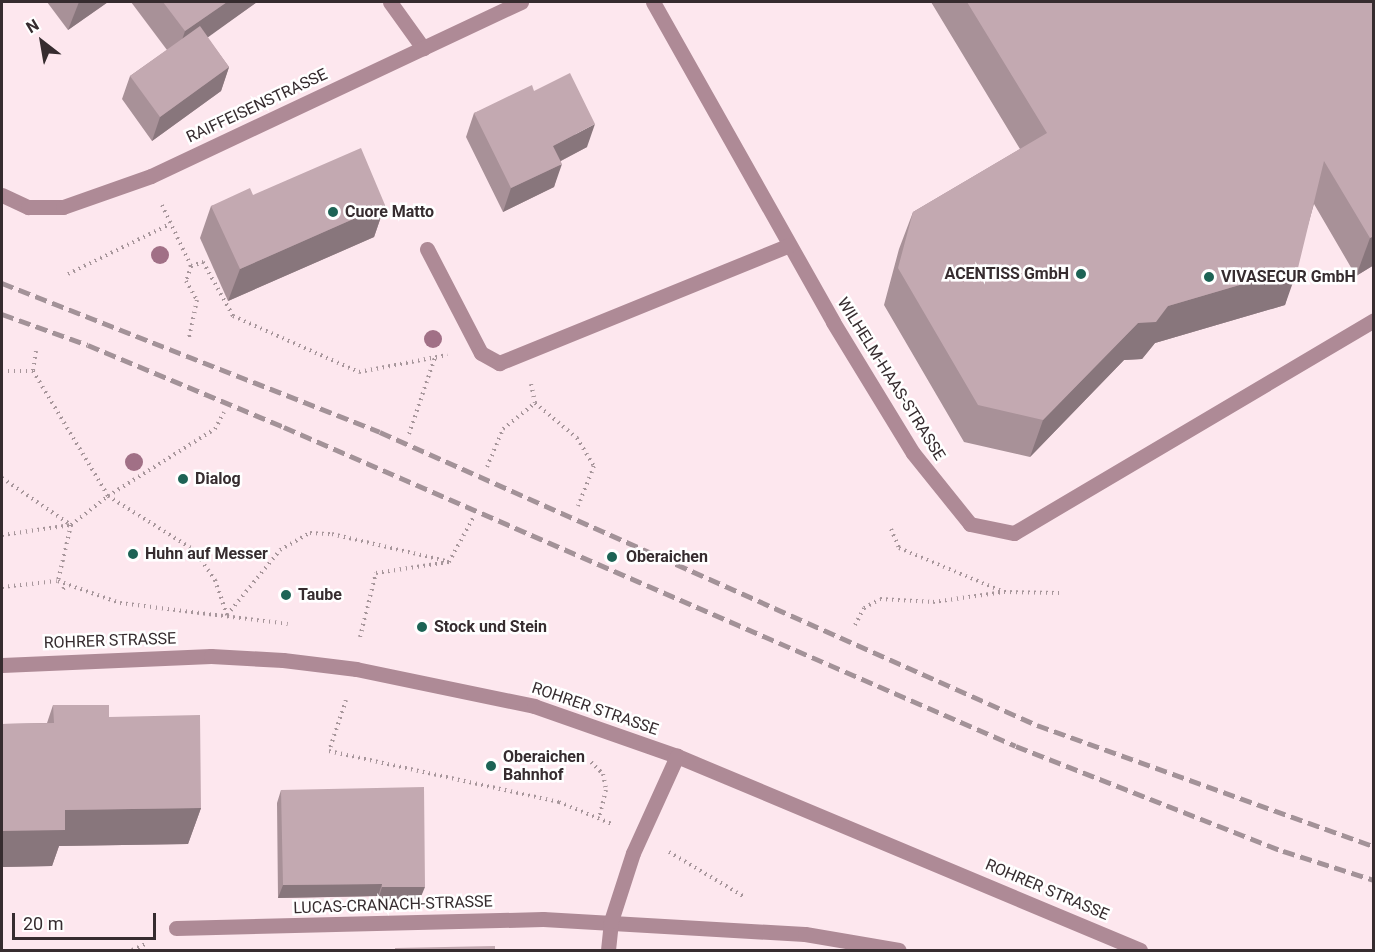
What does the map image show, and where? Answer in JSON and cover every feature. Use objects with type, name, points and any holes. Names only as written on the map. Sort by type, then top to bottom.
[{"type":"street","points":[[390,2],[423,48]]},
{"type":"street","name":"RAIFFEISENSTRASSE","points":[[2,195],[28,207],[63,207],[152,176],[520,2]]},
{"type":"street","name":"WILHELM-HAAS-STRASSE","points":[[653,2],[789,245],[913,453],[970,524],[1014,533],[1374,320]]},
{"type":"street","points":[[428,249],[481,353],[499,363],[789,245]]},
{"type":"street","name":"ROHRER STRASSE","points":[[2,665],[211,656],[356,669],[534,706],[677,756],[1140,951]]},
{"type":"street","points":[[608,951],[611,921],[641,835],[677,756]]},
{"type":"street","name":"LUCAS-CRANACH-STRASSE","points":[[176,928],[456,920],[611,921]]},
{"type":"street","points":[[611,921],[805,934],[899,951]]},
{"type":"path","points":[[68,274],[170,224],[191,266],[186,281],[197,300],[189,337]]},
{"type":"path","points":[[191,266],[204,262],[232,316],[359,372],[452,354],[499,363]]},
{"type":"path","points":[[36,351],[33,371],[108,496],[194,550],[215,580],[227,615]]},
{"type":"path","points":[[409,434],[435,357]]},
{"type":"path","points":[[2,371],[33,371]]},
{"type":"path","points":[[487,467],[503,429],[535,403],[577,438],[594,466],[578,506]]},
{"type":"path","points":[[2,535],[71,525],[108,496],[215,429],[224,412]]},
{"type":"path","points":[[2,478],[71,525]]},
{"type":"path","points":[[449,562],[473,518]]},
{"type":"path","points":[[58,581],[71,525]]},
{"type":"path","points":[[891,529],[899,548],[1004,592]]},
{"type":"path","points":[[227,615],[280,550],[310,533],[332,534],[449,562]]},
{"type":"path","points":[[368,603],[376,573],[449,562]]},
{"type":"path","points":[[2,587],[58,581],[120,603],[294,625]]},
{"type":"path","points":[[63,589],[67,584]]},
{"type":"path","points":[[855,625],[864,608],[880,599],[933,602],[1004,592],[1059,593]]},
{"type":"path","points":[[349,634],[360,636]]},
{"type":"path","points":[[356,669],[329,751],[559,802],[641,835],[754,903]]},
{"type":"path","points":[[344,703],[356,705]]},
{"type":"path","points":[[588,758],[603,774],[606,790],[599,819]]},
{"type":"building","points":[[163,2],[227,2],[185,31]]},
{"type":"building","points":[[967,2],[1374,2],[1374,236],[1370,238],[1324,161],[1298,268],[1168,306],[1156,322],[1138,323],[1043,420],[978,405],[898,268],[913,212],[1047,133]]},
{"type":"building","points":[[200,26],[229,67],[160,117],[130,76]]},
{"type":"building","points":[[570,73],[595,124],[553,146],[562,164],[511,188],[474,113],[532,85],[534,91]]},
{"type":"building","points":[[361,148],[385,205],[240,269],[211,206],[250,188],[253,195]]},
{"type":"building","points":[[53,705],[109,705],[109,717],[200,715],[201,808],[65,810],[65,830],[2,831],[2,724],[54,723]]},
{"type":"building","points":[[424,787],[425,887],[382,887],[382,884],[283,885],[281,790]]},
{"type":"building","points":[[495,946],[495,951],[395,951],[395,948]]},
{"type":"railway","points":[[2,283],[380,432],[1037,725],[1374,846]]},
{"type":"railway","points":[[2,314],[88,345],[284,427],[1016,746],[1283,851],[1374,880]]},
{"type":"place","name":"Cuore Matto","points":[[333,212]]},
{"type":"place","name":"ACENTISS GmbH","points":[[1081,274]]},
{"type":"place","name":"VIVASECUR GmbH","points":[[1209,277]]},
{"type":"place","name":"Dialog","points":[[183,479]]},
{"type":"place","name":"Huhn auf Messer","points":[[133,554]]},
{"type":"place","name":"Oberaichen","points":[[612,557]]},
{"type":"place","name":"Taube","points":[[286,595]]},
{"type":"place","name":"Stock und Stein","points":[[422,627]]},
{"type":"place","name":"Oberaichen Bahnhof","points":[[491,766]]}]
